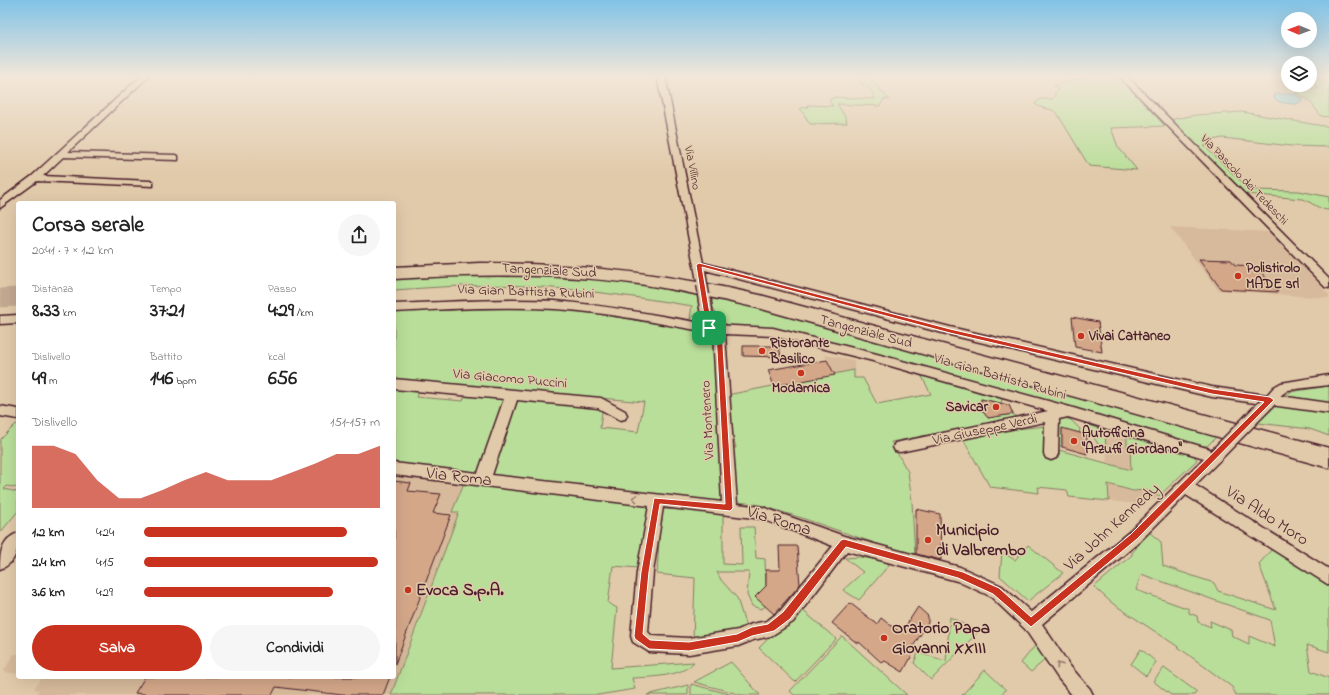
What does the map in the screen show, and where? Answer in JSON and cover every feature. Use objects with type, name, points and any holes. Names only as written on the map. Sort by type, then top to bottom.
[{"type":"highway","name":"Tangenziale Sud","points":[[396,273],[481,269],[557,270],[622,276],[690,286],[760,302],[1329,458]]},
{"type":"highway","points":[[1329,444],[1289,434],[1227,423],[1220,428],[1230,436],[1292,461],[1329,472]]},
{"type":"street","points":[[0,205],[35,178],[110,108]]},
{"type":"street","name":"Via Villino","points":[[667,108],[699,265],[714,329]]},
{"type":"street","name":"Via Pascolo dei Tedeschi","points":[[1156,108],[1329,285]]},
{"type":"street","points":[[62,154],[175,158]]},
{"type":"street","points":[[35,178],[150,184]]},
{"type":"street","points":[[699,265],[950,331],[1212,392],[1329,408]]},
{"type":"street","name":"Via Gian Battista Rubini","points":[[396,308],[473,304],[554,305],[598,309],[714,329],[773,332],[873,357],[1070,412],[1215,456]]},
{"type":"street","points":[[0,320],[16,319]]},
{"type":"street","name":"Via Montenero","points":[[714,329],[730,508]]},
{"type":"street","name":"Via John Kennedy","points":[[1031,622],[1134,537],[1270,400],[1278,390],[1285,386],[1329,380]]},
{"type":"street","name":"Via Giacomo Puccini","points":[[396,384],[601,403],[620,415]]},
{"type":"street","points":[[483,480],[512,395]]},
{"type":"street","points":[[0,411],[16,414]]},
{"type":"street","name":"Via Giuseppe Verdi","points":[[900,447],[1070,412]]},
{"type":"street","points":[[1051,454],[1052,416]]},
{"type":"street","name":"Via Roma","points":[[396,469],[762,513],[844,543],[960,574],[996,591],[1031,622],[1064,672],[1084,695]]},
{"type":"street","name":"Via Aldo Moro","points":[[1184,486],[1329,578]]},
{"type":"street","points":[[656,501],[645,572],[639,636],[649,644],[689,646],[738,638],[752,632],[770,628],[786,616],[844,543]]},
{"type":"street","points":[[0,562],[16,542]]},
{"type":"shaded area","points":[[1170,227],[1270,232],[1329,295],[1329,298],[1218,290]]},
{"type":"shaded area","points":[[825,355],[854,360],[854,370],[835,375]]},
{"type":"shaded area","points":[[1105,430],[1127,436],[1127,447],[1130,448],[1131,470],[1107,464]]},
{"type":"shaded area","points":[[396,473],[464,483],[453,512],[459,512],[391,695],[36,695],[39,690],[34,689],[41,679],[396,679]]},
{"type":"shaded area","points":[[1108,484],[1133,491],[1145,490],[1159,496],[1155,500],[1149,497],[1144,501],[1146,505],[1109,501]]},
{"type":"shaded area","points":[[14,654],[16,654],[16,674],[3,672]]},
{"type":"green space","points":[[800,108],[840,108],[846,118],[847,123],[810,124]]},
{"type":"green space","points":[[1046,108],[1149,108],[1165,126],[1111,128],[1118,147],[1137,170],[1089,166],[1057,113]]},
{"type":"green space","points":[[1315,108],[1329,108],[1329,117],[1321,116]]},
{"type":"green space","points":[[1242,112],[1329,127],[1329,147],[1291,146],[1223,138],[1212,140],[1212,145],[1204,146],[1247,187],[1253,190],[1299,191],[1329,197],[1329,210],[1322,209],[1302,199],[1246,194],[1196,144],[1168,120],[1196,115]]},
{"type":"green space","points":[[539,274],[565,278],[624,281],[696,293],[701,311],[690,319],[692,306],[546,287],[509,285],[396,290],[396,278]]},
{"type":"green space","points":[[710,296],[812,322],[1217,436],[1207,446],[1197,445],[860,349],[771,328],[731,326],[722,322],[716,315]]},
{"type":"green space","points":[[537,307],[585,312],[685,328],[697,328],[707,331],[711,342],[718,342],[720,382],[715,382],[722,502],[396,463],[396,388],[419,390],[416,397],[463,401],[465,395],[596,406],[602,411],[600,428],[638,432],[644,402],[396,379],[396,312]]},
{"type":"green space","points":[[854,370],[854,378],[863,378],[877,404],[931,394],[920,373],[1003,397],[1001,403],[981,399],[981,409],[988,418],[1013,414],[1018,418],[891,442],[908,472],[912,502],[915,557],[802,518],[756,504],[736,502],[731,447],[736,448],[728,414],[727,395]]},
{"type":"green space","points":[[1329,386],[1329,436],[1310,429],[1258,423],[1290,392]]},
{"type":"green space","points":[[1058,416],[1071,420],[1080,429],[1079,433],[1062,429],[1062,447],[1058,445]]},
{"type":"green space","points":[[16,424],[16,488],[7,486],[4,489],[16,492],[16,513],[0,533],[0,440]]},
{"type":"green space","points":[[1085,424],[1105,430],[1106,450],[1098,444]]},
{"type":"green space","points":[[1047,426],[1046,456],[1059,458],[1059,450],[1131,470],[1130,448],[1127,447],[1127,436],[1193,454],[1197,460],[1159,496],[1145,490],[1133,491],[1108,484],[1109,501],[1069,497],[1067,490],[1038,487],[1039,493],[990,487],[963,439],[1015,429]]},
{"type":"green space","points":[[464,483],[651,506],[639,568],[613,566],[608,603],[617,608],[611,668],[694,662],[682,671],[665,675],[632,678],[635,689],[598,695],[391,695],[459,512],[452,512]]},
{"type":"green space","points":[[661,509],[723,512],[723,564],[742,565],[741,527],[754,527],[756,558],[765,559],[766,586],[756,597],[766,606],[761,609],[752,606],[747,595],[749,572],[717,572],[721,580],[737,598],[746,627],[720,641],[693,641],[695,578],[657,574]]},
{"type":"green space","points":[[1149,532],[1161,542],[1163,566],[1214,583],[1218,591],[1276,610],[1259,564],[1272,549],[1329,585],[1329,652],[1307,645],[1311,671],[1329,678],[1329,695],[1236,695],[1232,687],[1174,644],[1112,603],[1094,587],[1132,555]],"holes":[[[1141,574],[1270,620],[1275,647],[1249,636],[1249,644],[1232,636],[1231,630],[1210,621],[1211,627],[1198,622],[1197,616],[1189,613],[1189,609],[1136,590]]]},
{"type":"green space","points":[[1028,545],[1063,573],[1028,601],[1000,576],[1002,552],[1015,560]]},
{"type":"green space","points":[[860,557],[885,561],[889,565],[859,600],[843,590],[863,572],[845,558]]},
{"type":"green space","points":[[799,607],[836,639],[795,682],[759,648]]},
{"type":"green space","points":[[950,617],[978,632],[931,680],[914,663],[921,645],[922,654],[946,661]]},
{"type":"green space","points":[[842,636],[907,695],[794,695],[790,691]]},
{"type":"green space","points":[[1038,642],[1048,657],[1031,672],[1021,663]]},
{"type":"green space","points":[[1141,649],[1156,662],[1146,676],[1131,664]]},
{"type":"green space","points":[[731,662],[760,695],[742,695],[694,682]]},
{"type":"green space","points":[[1164,668],[1197,692],[1194,695],[1171,695],[1153,681]]},
{"type":"green space","points":[[985,670],[1006,690],[1000,695],[962,695]]},
{"type":"green space","points":[[691,684],[733,695],[691,695]]},
{"type":"green space","points":[[688,685],[688,695],[647,695]]},
{"type":"building","name":"Polistirolo MADE srl","points":[[1199,259],[1231,260],[1235,265],[1256,266],[1278,292],[1221,289]]},
{"type":"building","name":"Vivai Cattaneo","points":[[1072,317],[1098,322],[1102,352],[1075,347]]},
{"type":"building","name":"Ristorante Basilico","points":[[743,346],[779,346],[781,357],[743,356]]},
{"type":"building","name":"Modamica","points":[[827,360],[835,375],[774,386],[768,370]]},
{"type":"building","name":"Savicar","points":[[981,399],[1009,405],[1013,414],[988,418],[981,409]]},
{"type":"building","name":"Autofficina \"Arzuffi Giordano\"","points":[[1062,428],[1087,435],[1087,454],[1062,447]]},
{"type":"building","name":"Evoca S.p.A.","points":[[396,481],[411,483],[408,491],[441,494],[433,513],[451,515],[396,661]]},
{"type":"building","name":"Municipio di Valbrembo","points":[[916,509],[940,514],[941,560],[916,554]]},
{"type":"building","points":[[779,546],[797,546],[800,585],[774,614],[755,597],[766,586],[766,570],[780,570]]},
{"type":"building","name":"Oratorio Papa Giovanni XXIII","points":[[850,603],[877,624],[881,618],[901,633],[918,607],[928,616],[928,623],[912,648],[915,650],[903,672],[885,661],[882,663],[859,642],[858,644],[832,623]]},
{"type":"building","points":[[144,679],[389,679],[383,695],[342,695],[276,687],[272,695],[152,695],[135,693]]},
{"type":"tunnel","points":[[0,298],[16,297]]},
{"type":"place","name":"Polistirolo MADE srl","points":[[1238,276]]},
{"type":"place","name":"Vivai Cattaneo","points":[[1081,336]]},
{"type":"place","name":"Ristorante Basilico","points":[[762,351]]},
{"type":"place","name":"Modamica","points":[[801,373]]},
{"type":"place","name":"Savicar","points":[[996,407]]},
{"type":"place","name":"Autofficina \"Arzuffi Giordano\"","points":[[1074,441]]},
{"type":"place","name":"Municipio di Valbrembo","points":[[928,540]]},
{"type":"place","name":"Evoca S.p.A.","points":[[408,590]]},
{"type":"place","name":"Oratorio Papa Giovanni XXIII","points":[[884,638]]},
{"type":"route","points":[[699,265],[950,331],[1212,392],[1251,396],[1270,400],[1134,537],[1031,622],[996,591],[960,574],[844,543],[824,566],[786,616],[770,628],[752,632],[738,638],[714,643],[689,646],[649,644],[639,636],[645,572],[656,501],[730,508],[724,401],[718,339],[719,330],[709,328],[699,265]]}]
